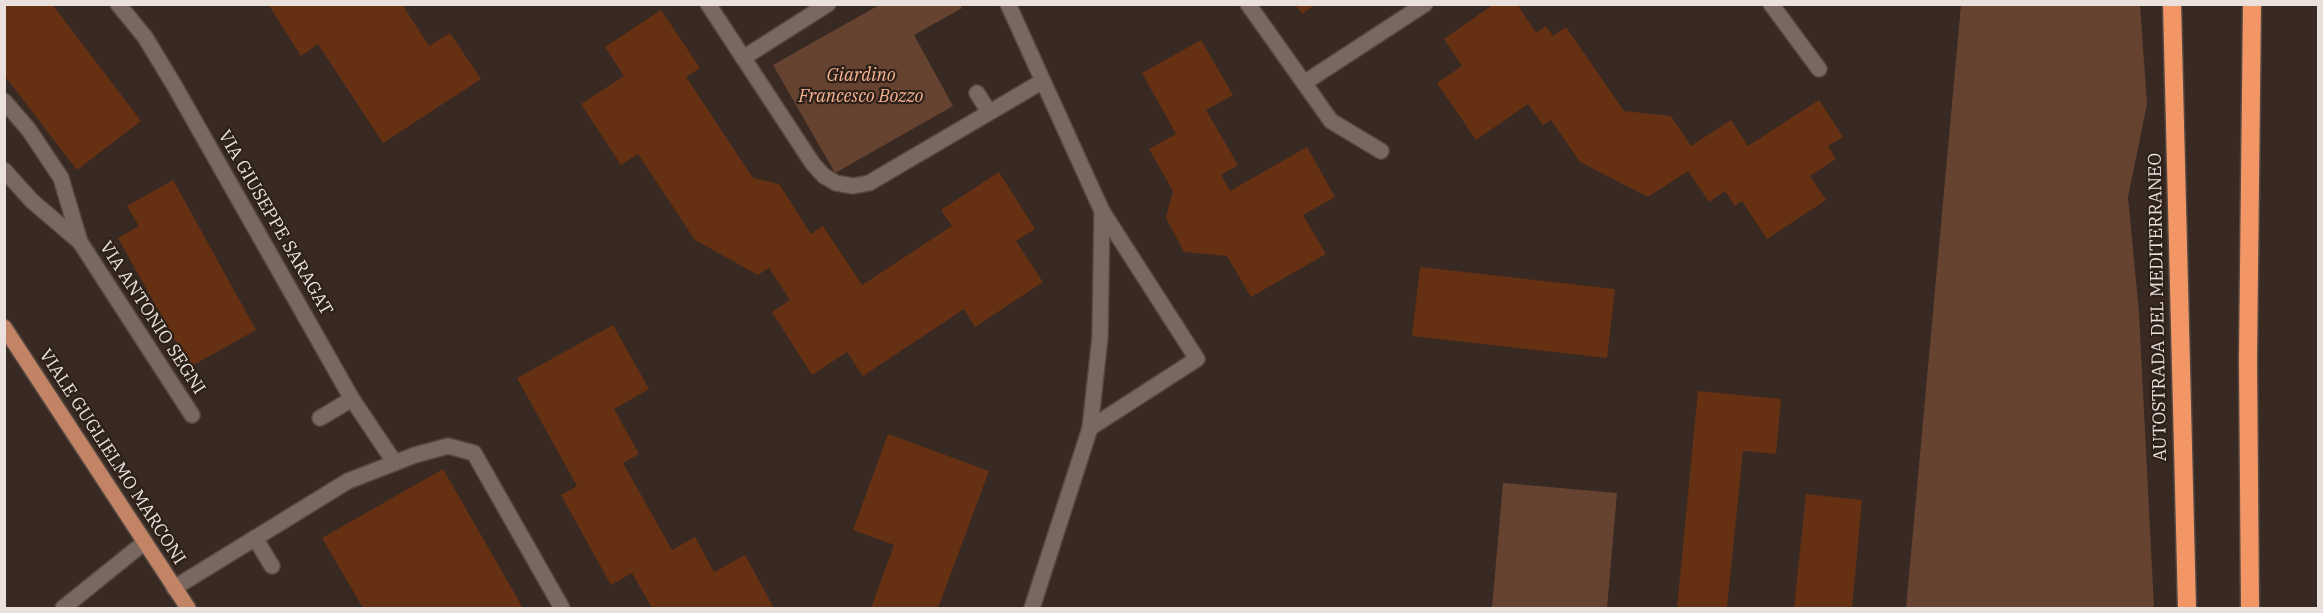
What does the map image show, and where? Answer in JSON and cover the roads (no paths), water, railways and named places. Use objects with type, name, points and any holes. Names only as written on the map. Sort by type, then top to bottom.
[{"type":"highway","name":"AUTOSTRADA DEL MEDITERRANEO","points":[[2172,4],[2187,609]]},
{"type":"highway","points":[[2250,609],[2248,359],[2252,4]]},
{"type":"main road","name":"VIALE GUGLIELMO MARCONI","points":[[4,327],[188,609]]},
{"type":"street","name":"VIA GIUSEPPE SARAGAT","points":[[118,4],[145,37],[174,85],[352,399],[395,463]]},
{"type":"street","points":[[708,4],[813,164],[824,176],[836,183],[854,186],[869,183],[1043,81]]},
{"type":"street","points":[[743,58],[828,4]]},
{"type":"street","points":[[1008,4],[1102,211],[1197,359],[1090,428]]},
{"type":"street","points":[[1248,4],[1331,121],[1381,151]]},
{"type":"street","points":[[1304,83],[1425,4]]},
{"type":"street","points":[[1771,4],[1819,69]]},
{"type":"street","points":[[977,93],[989,112]]},
{"type":"street","name":"VIA ANTONIO SEGNI","points":[[4,100],[29,130],[61,178],[80,242],[192,415]]},
{"type":"street","name":"VIA ANTONIO SEGNI","points":[[4,170],[32,201],[80,242]]},
{"type":"street","points":[[1032,609],[1090,428],[1100,337],[1102,211]]},
{"type":"street","points":[[320,418],[352,399]]},
{"type":"street","points":[[174,588],[348,482],[415,455],[448,446],[474,453],[562,609]]},
{"type":"street","points":[[255,538],[272,566]]},
{"type":"street","points":[[63,609],[145,542]]},
{"type":"park label","name":"Giardino Francesco Bozzo","points":[[861,86]]}]
